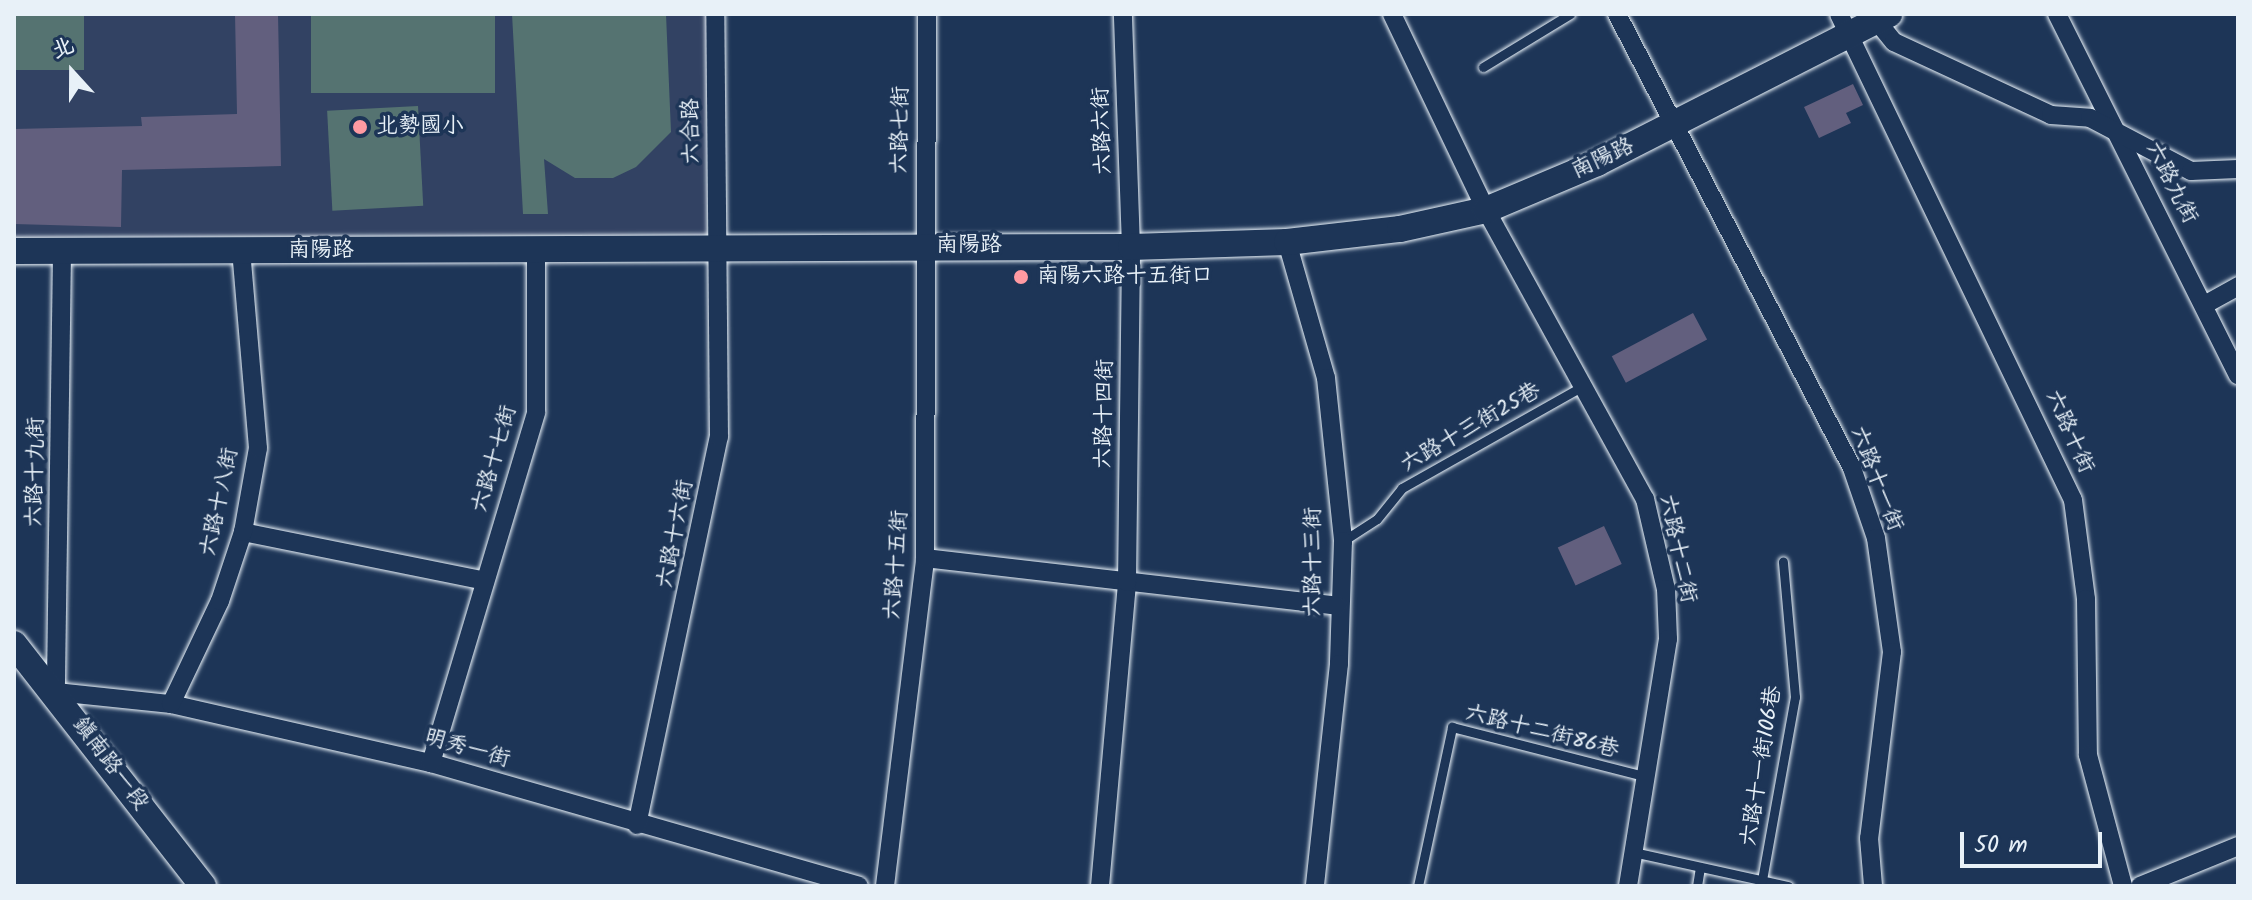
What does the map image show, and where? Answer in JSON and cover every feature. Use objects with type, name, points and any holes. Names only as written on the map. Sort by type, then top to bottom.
[{"type":"street","name":"六合路","points":[[715,14],[718,248]]},
{"type":"street","name":"六路七街","points":[[924,246],[927,14]]},
{"type":"street","name":"六路六街","points":[[1123,14],[1131,247]]},
{"type":"street","points":[[1392,14],[1486,210]]},
{"type":"street","name":"六路十一街","points":[[1617,14],[1677,123],[1852,468],[1876,538],[1892,652],[1869,838],[1873,886]]},
{"type":"street","name":"六路九街","points":[[2057,14],[2206,304],[2238,375]]},
{"type":"street","name":"南陽路","points":[[14,251],[536,253],[718,248],[1131,247],[1287,242],[1486,210],[1677,123],[1843,23],[1883,17],[1894,42],[1982,86],[2120,134],[2191,171],[2238,169]]},
{"type":"street","name":"六路十街","points":[[1843,23],[2073,500],[2086,599],[2088,755],[2123,886]]},
{"type":"street","name":"六路十二街","points":[[1486,210],[1586,384],[1645,499],[1666,589],[1668,639],[1640,775],[1628,886]]},
{"type":"street","name":"六路十三街","points":[[1287,242],[1326,378],[1343,541],[1337,606],[1339,664],[1315,886]]},
{"type":"street","name":"六路十五街","points":[[885,886],[925,558],[924,246]]},
{"type":"street","name":"六路十四街","points":[[1100,886],[1127,582],[1131,247]]},
{"type":"street","name":"六路十六街","points":[[637,825],[719,437],[718,248]]},
{"type":"street","name":"六路十八街","points":[[171,704],[220,601],[243,532],[258,448],[241,251]]},
{"type":"street","name":"六路十九街","points":[[56,692],[62,252]]},
{"type":"street","name":"六路十七街","points":[[431,763],[536,412],[536,253]]},
{"type":"street","points":[[2206,304],[2238,286]]},
{"type":"street","points":[[243,532],[485,581]]},
{"type":"street","points":[[925,558],[1337,606]]},
{"type":"street","name":"鎮南路一段","points":[[14,644],[56,692],[203,886]]},
{"type":"street","name":"明秀一街","points":[[56,692],[171,704],[431,763],[637,825],[859,886]]},
{"type":"street","points":[[2140,886],[2238,846]]},
{"type":"lane","points":[[1483,67],[1570,14]]},
{"type":"lane","name":"六路十三街25巷","points":[[1343,541],[1377,519],[1402,488],[1586,384]]},
{"type":"lane","name":"六路十一街106巷","points":[[1762,880],[1795,697],[1783,562]]},
{"type":"lane","name":"六路十二街86巷","points":[[1418,886],[1452,727],[1640,775]]},
{"type":"lane","name":"六路十一街106巷","points":[[1633,852],[1788,886]]},
{"type":"lane","points":[[1697,886],[1700,867]]},
{"type":"shaded area","name":"北勢國小","points":[[14,14],[707,14],[707,246],[14,246]]},
{"type":"green space","points":[[14,14],[84,14],[84,70],[14,70]]},
{"type":"green space","points":[[311,14],[495,14],[495,93],[311,93]]},
{"type":"green space","points":[[512,14],[666,14],[671,132],[636,167],[613,178],[575,178],[544,159],[548,214],[523,214]]},
{"type":"green space","points":[[418,106],[423,206],[332,211],[327,111]]},
{"type":"building","points":[[235,14],[278,14],[281,166],[122,170],[121,227],[14,224],[14,129],[142,126],[141,117],[237,114]]},
{"type":"building","points":[[1853,84],[1863,105],[1846,113],[1851,123],[1819,138],[1804,107]]},
{"type":"building","points":[[1693,313],[1707,339],[1626,383],[1612,356]]},
{"type":"building","points":[[1604,526],[1622,564],[1576,586],[1558,548]]},
{"type":"place","name":"北勢國小","points":[[360,127]]},
{"type":"place","name":"南陽六路十五街口","points":[[1021,277]]}]
